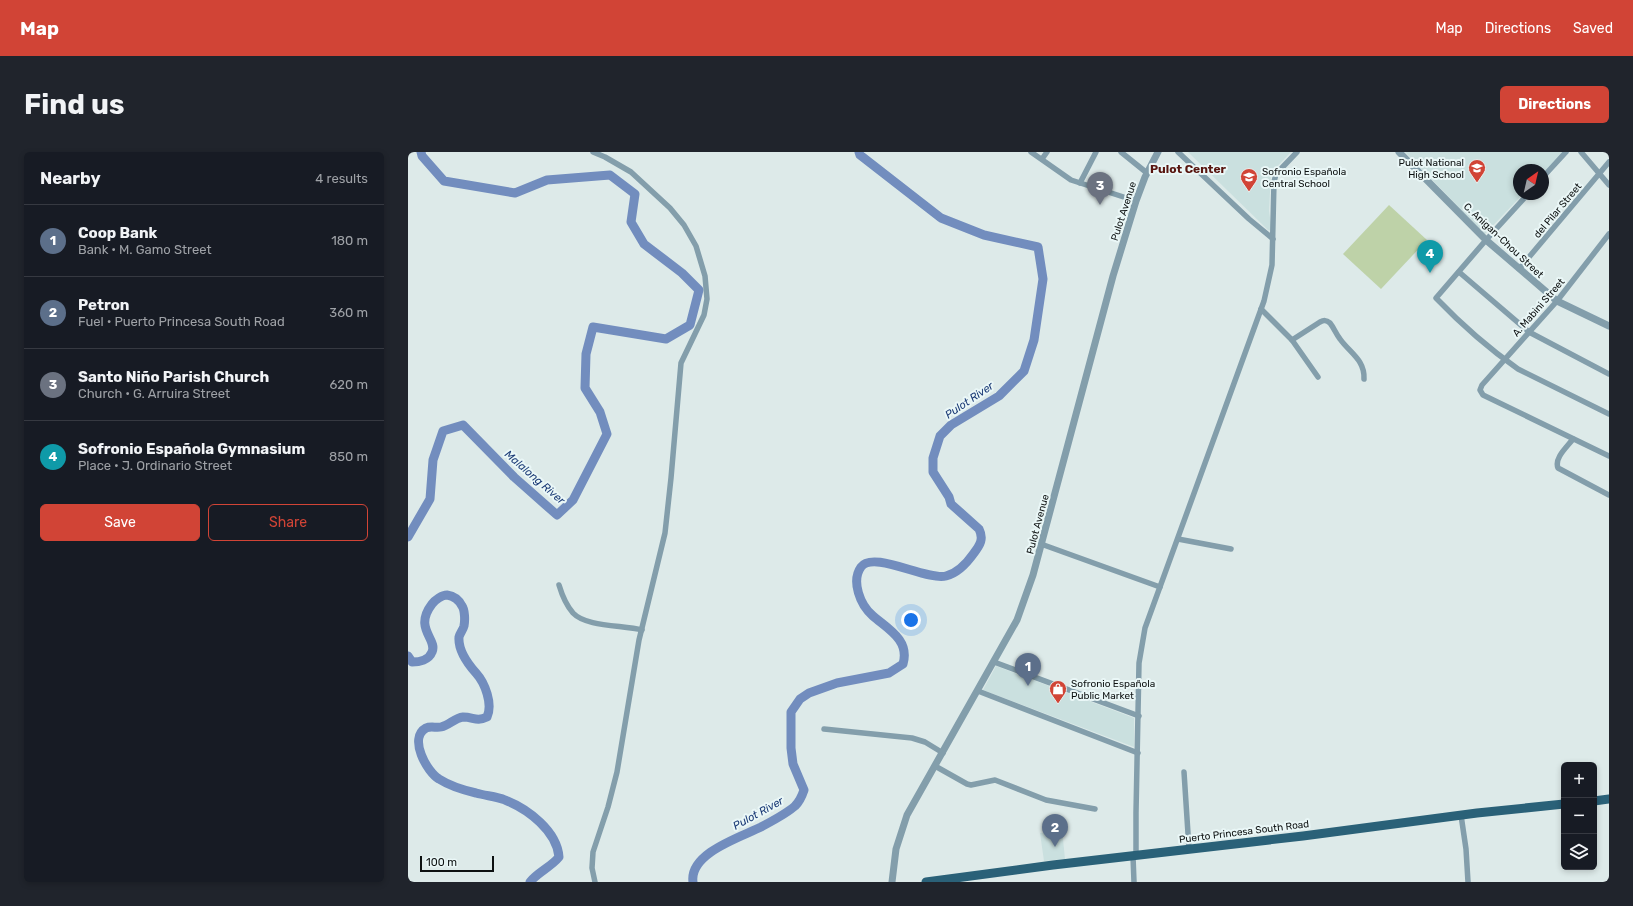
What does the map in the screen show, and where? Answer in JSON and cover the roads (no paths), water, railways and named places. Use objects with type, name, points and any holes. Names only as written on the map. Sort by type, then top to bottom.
[{"type":"main road","points":[[1597,801],[1609,799]]},
{"type":"main road","name":"Puerto Princesa South Road","points":[[926,882],[1461,815],[1561,804]]},
{"type":"street","points":[[593,152],[611,160],[631,172],[670,208],[684,225],[696,246],[705,276],[708,299],[704,315],[681,363],[666,529],[642,630],[616,772],[608,807],[593,852],[592,868],[595,882]]},
{"type":"street","points":[[1031,152],[1071,180],[1136,201]]},
{"type":"street","points":[[1042,160],[1047,152]]},
{"type":"street","points":[[1080,183],[1096,152]]},
{"type":"street","points":[[1121,152],[1147,173]]},
{"type":"street","name":"Pulot Avenue","points":[[892,882],[896,849],[903,825],[914,801],[978,691],[1023,606],[1113,276],[1136,201],[1147,173],[1158,152]]},
{"type":"street","points":[[1178,152],[1249,219],[1274,239]]},
{"type":"street","points":[[1134,882],[1139,716],[1139,663],[1141,644],[1145,628],[1261,309],[1272,265],[1274,239],[1274,182],[1276,174],[1297,152]]},
{"type":"street","name":"C. Anigan-Chou Street","points":[[1399,152],[1486,240],[1557,301],[1609,326]]},
{"type":"street","points":[[1549,170],[1566,152]]},
{"type":"street","points":[[1581,152],[1609,185]]},
{"type":"street","name":"del Pilar Street","points":[[1519,269],[1609,162]]},
{"type":"street","points":[[1523,200],[1436,298],[1459,322],[1504,360],[1538,380],[1609,414]]},
{"type":"street","name":"A. Mabini Street","points":[[1573,439],[1483,395],[1480,390],[1482,385],[1557,301],[1609,234]]},
{"type":"street","points":[[1459,272],[1528,332],[1609,374]]},
{"type":"street","points":[[1261,309],[1292,340],[1318,377]]},
{"type":"street","points":[[1292,340],[1324,320],[1330,322],[1340,339],[1360,361],[1364,379]]},
{"type":"street","points":[[1609,456],[1573,439],[1558,459],[1557,465],[1558,468],[1609,495]]},
{"type":"street","points":[[1178,539],[1231,549]]},
{"type":"street","points":[[1041,544],[1160,587]]},
{"type":"street","points":[[559,585],[573,613],[586,621],[642,630]]},
{"type":"street","points":[[994,662],[1139,716]]},
{"type":"street","points":[[978,691],[1138,753]]},
{"type":"street","points":[[824,729],[912,738],[925,742],[943,753]]},
{"type":"street","points":[[935,766],[967,784],[995,780],[1046,800],[1095,809]]},
{"type":"street","points":[[1184,772],[1190,849]]},
{"type":"street","points":[[1461,815],[1466,849],[1468,882]]},
{"type":"waterway","name":"Malalong River","points":[[408,537],[430,499],[433,460],[443,431],[463,425],[514,477],[557,515],[573,500],[607,434],[600,412],[585,388],[586,354],[593,327],[666,339],[690,325],[699,290],[682,273],[644,244],[631,222],[635,194],[610,175],[547,180],[515,193],[444,181],[422,156],[421,152]]},
{"type":"waterway","name":"Pulot River","points":[[693,882],[694,872],[699,863],[707,854],[779,817],[795,806],[800,800],[804,790],[793,764],[791,748],[791,712],[800,699],[809,693],[837,683],[889,673],[903,664],[904,656],[901,642],[868,611],[858,593],[857,579],[861,567],[867,563],[877,562],[926,574],[946,576],[954,573],[962,567],[978,547],[981,542],[979,529],[951,504],[949,497],[933,472],[933,458],[940,436],[951,425],[999,396],[1024,371],[1034,340],[1043,279],[1038,247],[984,235],[941,218],[860,155],[859,152]]},
{"type":"waterway","name":"Malalong River","points":[[408,656],[412,662],[418,662],[431,655],[433,647],[425,627],[425,620],[433,602],[445,595],[452,596],[458,600],[463,608],[465,621],[459,637],[460,647],[467,661],[485,688],[489,700],[489,712],[487,717],[477,719],[463,717],[441,727],[426,728],[421,733],[419,739],[421,755],[429,769],[439,779],[461,789],[498,798],[514,804],[532,815],[547,830],[553,838],[559,857],[530,882]]},
{"type":"place","name":"Pulot National High School","points":[[1477,183]]},
{"type":"place","name":"Sofronio Española Central School","points":[[1249,192]]},
{"type":"place","name":"Santo Niño Parish Church","points":[[1100,205]]},
{"type":"place","name":"Sofronio Española Gymnasium","points":[[1430,273]]},
{"type":"place","name":"Coop Bank","points":[[1028,686]]},
{"type":"place","name":"Sofronio Española Public Market","points":[[1058,704]]},
{"type":"place","name":"Petron","points":[[1055,847]]},
{"type":"district","name":"Pulot Center","points":[[1188,169]]}]
